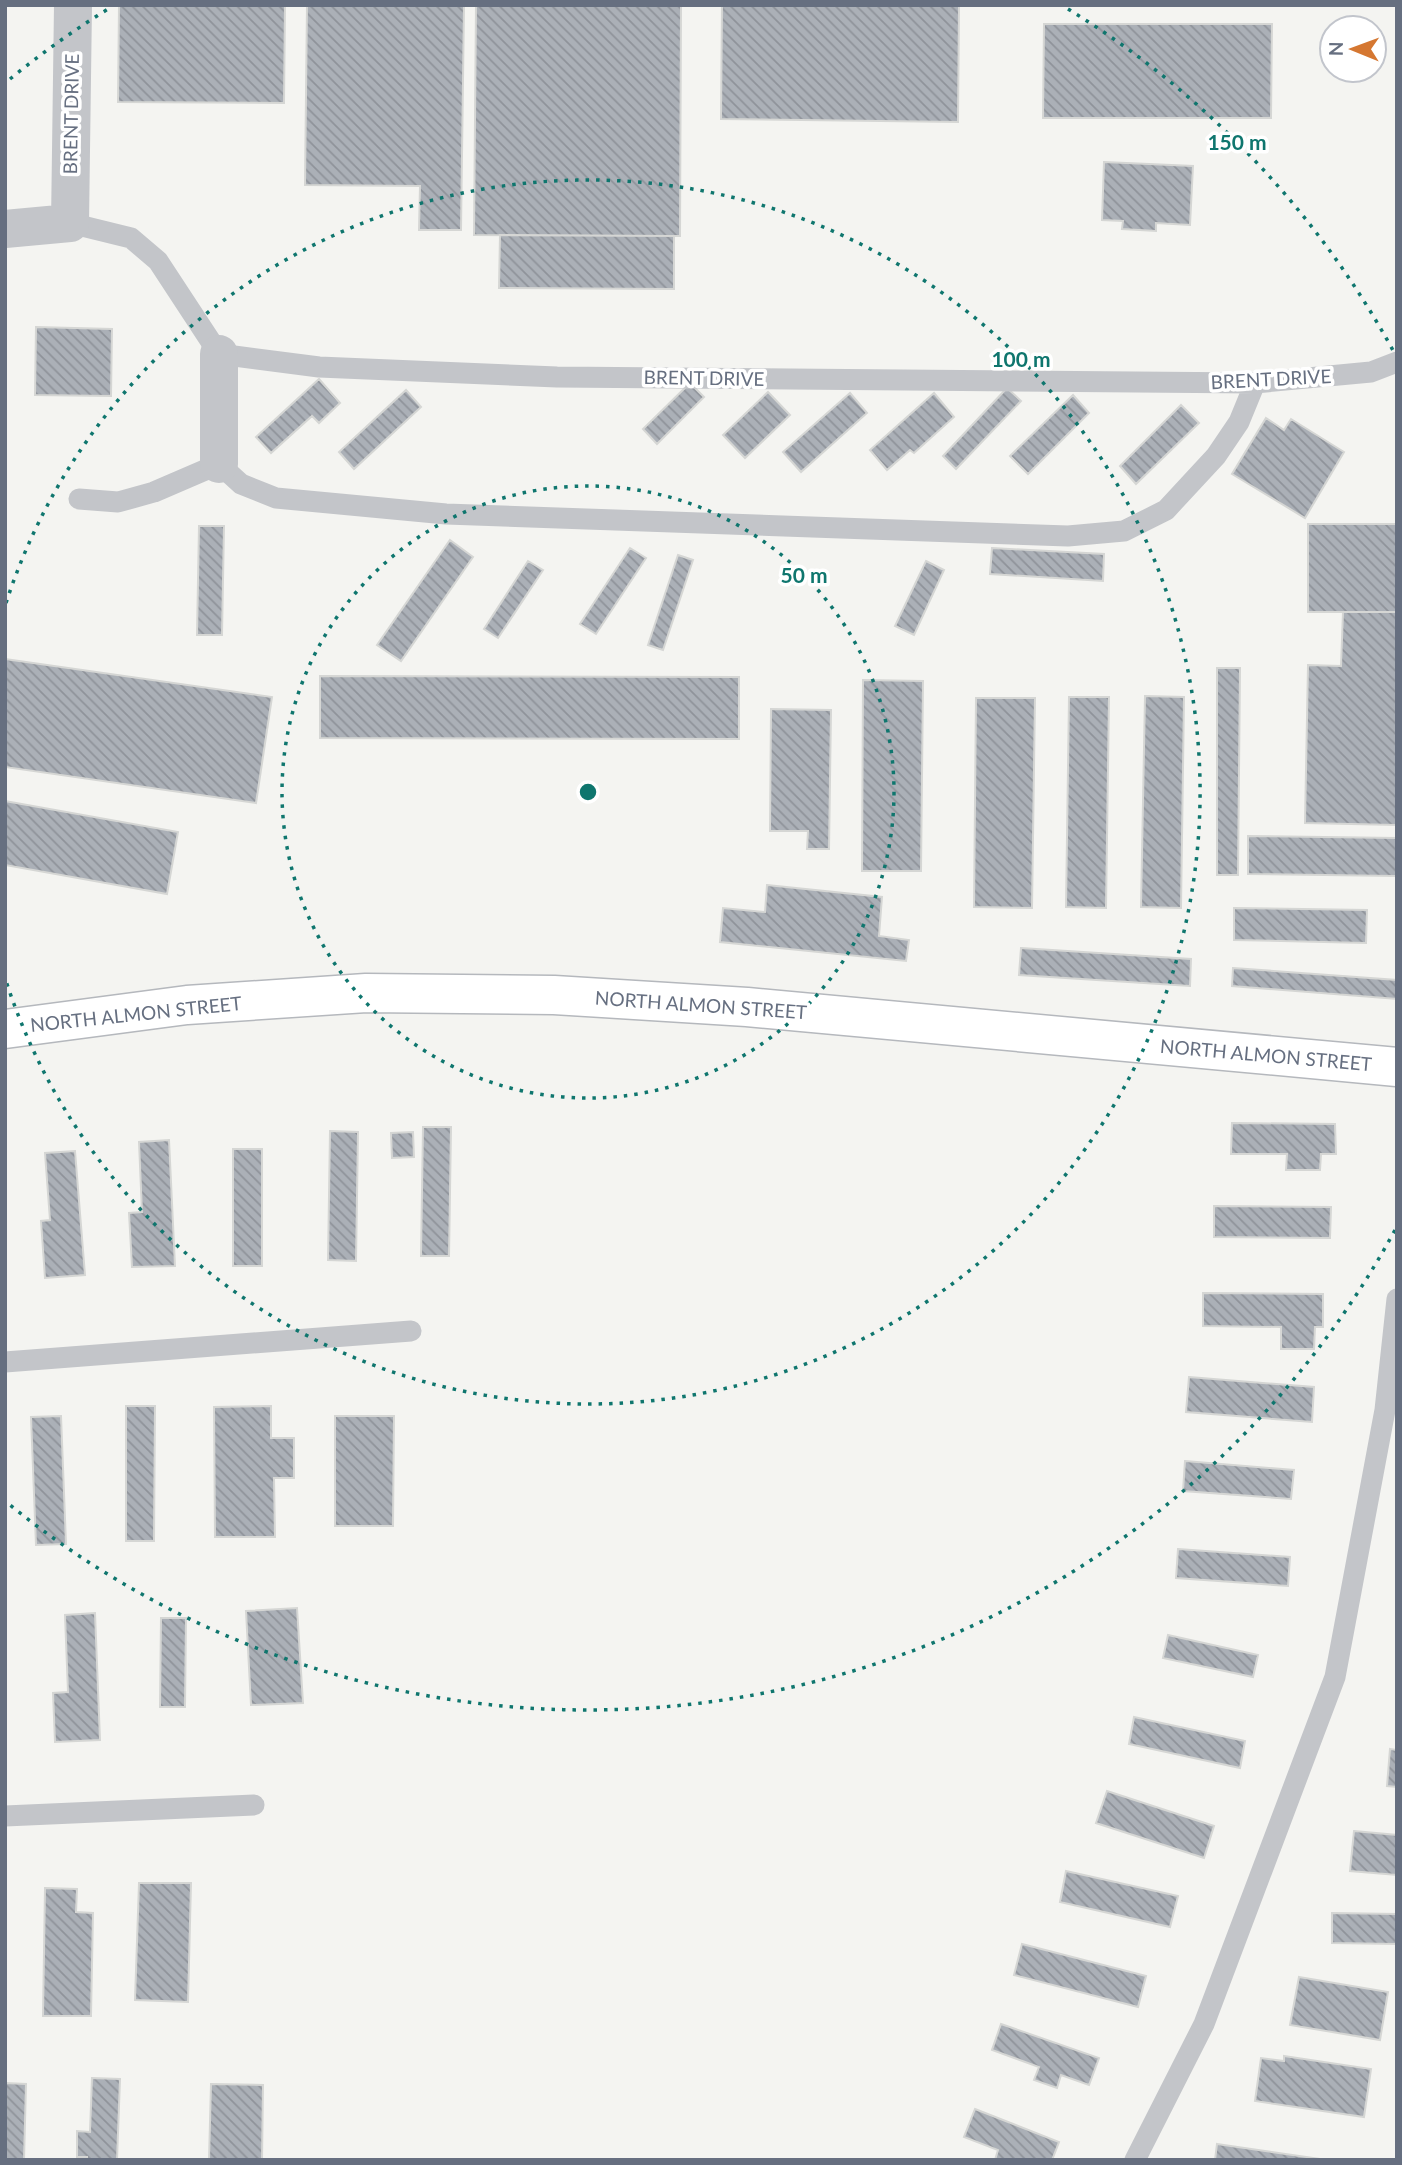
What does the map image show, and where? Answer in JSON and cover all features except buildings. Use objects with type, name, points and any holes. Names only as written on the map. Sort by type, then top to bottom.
[{"type":"street","name":"BRENT DRIVE","points":[[70,223],[73,5]]},
{"type":"street","points":[[5,229],[70,223]]},
{"type":"street","points":[[219,354],[219,464]]},
{"type":"street","name":"NORTH ALMON STREET","points":[[5,1029],[187,1005],[366,993],[554,995],[747,1007],[1397,1067]]},
{"type":"lane","points":[[70,223],[131,238],[158,261],[219,354]]},
{"type":"lane","name":"BRENT DRIVE","points":[[219,354],[319,367],[557,377],[1255,383],[1371,372],[1397,362]]},
{"type":"lane","points":[[79,499],[118,502],[153,492],[219,464],[242,484],[276,498],[433,512],[1068,536],[1124,531],[1166,510],[1216,456],[1239,422],[1255,383]]},
{"type":"lane","points":[[1135,2160],[1204,2024],[1335,1678],[1385,1410],[1397,1299]]},
{"type":"lane","points":[[5,1362],[411,1331]]},
{"type":"lane","points":[[5,1816],[254,1805]]}]
